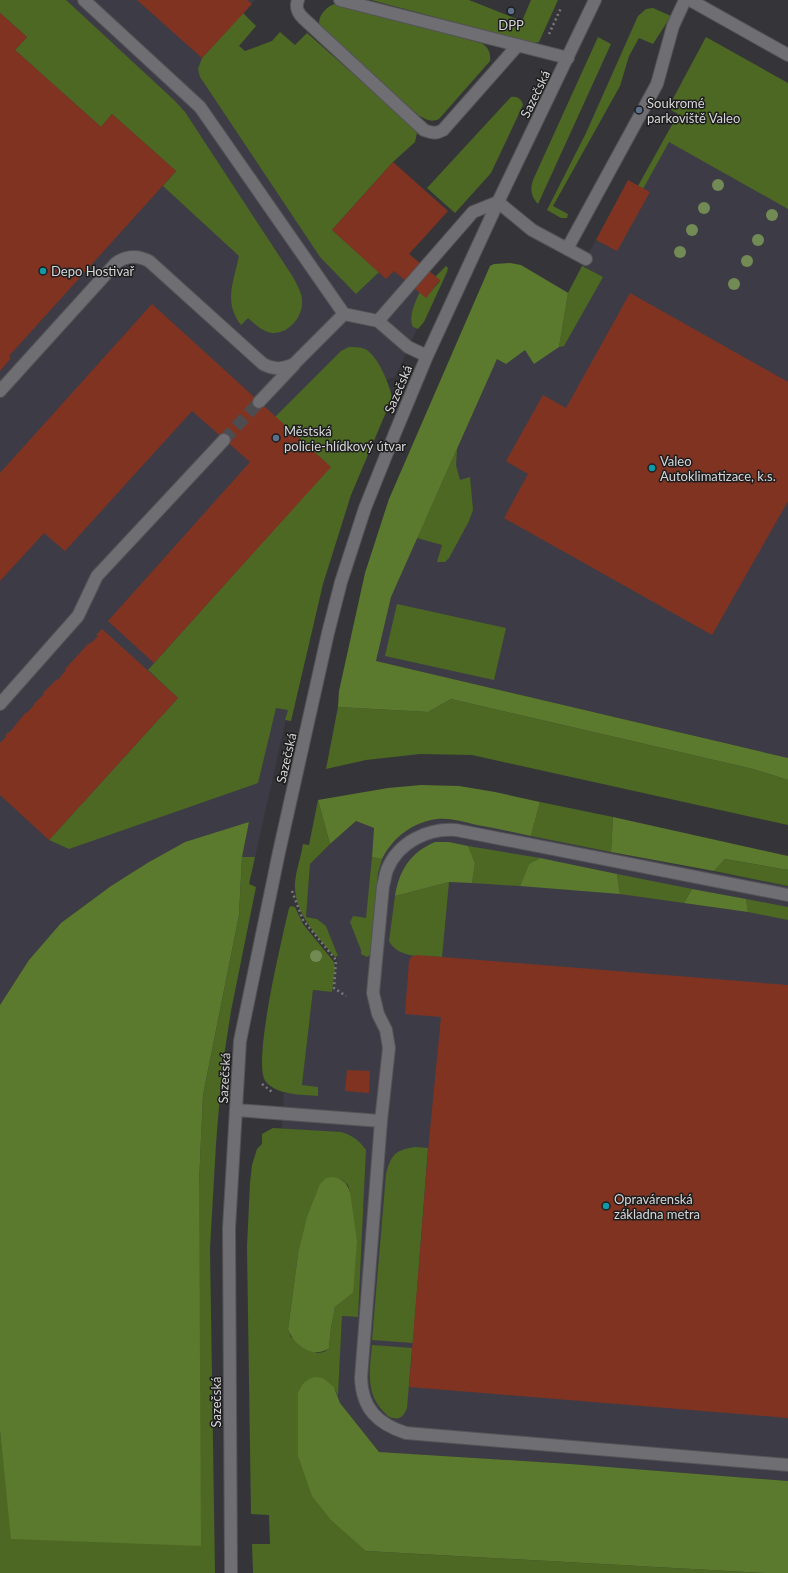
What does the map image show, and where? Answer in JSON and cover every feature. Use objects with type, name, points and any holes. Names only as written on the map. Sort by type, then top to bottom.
[{"type":"street","points":[[84,0],[200,107],[344,314],[378,321],[408,347],[427,356]]},
{"type":"street","points":[[298,0],[298,13],[424,130],[430,133],[437,133],[443,130],[518,45]]},
{"type":"street","points":[[340,0],[568,58]]},
{"type":"street","name":"Sazečská","points":[[231,1573],[229,1228],[240,1041],[311,707],[341,582],[360,523],[395,433],[427,356],[498,202],[595,0]]},
{"type":"street","points":[[567,249],[657,84],[673,26],[685,0]]},
{"type":"street","points":[[690,0],[788,55]]},
{"type":"street","points":[[378,321],[473,212],[498,202],[532,230],[586,259]]},
{"type":"street","points":[[0,392],[116,263],[123,258],[132,256],[149,261],[263,364],[270,368],[278,369],[286,368],[294,364]]},
{"type":"street","points":[[259,402],[294,364],[344,314]]},
{"type":"street","points":[[0,704],[78,616],[96,576],[224,440]]},
{"type":"street","points":[[788,896],[456,830],[445,829],[432,831],[421,835],[408,843],[395,855],[387,870],[383,886],[373,993],[378,1014],[386,1030],[389,1048],[381,1121],[361,1378],[367,1405],[378,1420],[396,1430],[418,1434],[788,1465]]},
{"type":"street","points":[[236,1110],[381,1121]]},
{"type":"path","points":[[542,51],[561,8]]},
{"type":"path","points":[[290,886],[303,920],[336,960],[334,988],[346,996]]},
{"type":"shaded area","points":[[0,0],[255,0],[243,13],[256,26],[239,46],[245,51],[386,279],[394,271],[420,292],[413,327],[417,329],[395,377],[386,380],[391,390],[347,490],[288,710],[255,857],[242,857],[249,823],[185,842],[149,862],[111,886],[61,923],[29,960],[0,1005]]},
{"type":"shaded area","points":[[788,101],[788,758],[376,661],[391,597],[535,273],[568,292],[628,180],[638,186],[678,114],[668,108]]},
{"type":"shaded area","points":[[438,819],[461,821],[788,886],[788,1481],[570,1464],[379,1452],[340,1403],[338,1396],[342,1316],[358,1317],[366,1150],[282,1128],[284,1093],[318,1096],[302,1085],[313,990],[332,992],[338,956],[326,926],[317,919],[306,917],[310,864],[356,821],[374,828],[372,856],[382,859],[388,847],[402,833],[419,823]]},
{"type":"green space","points":[[0,0],[66,0],[185,112],[298,286],[302,296],[300,314],[289,328],[278,333],[272,333],[262,329],[248,318],[241,325],[232,308],[231,300],[231,291],[239,256],[163,186],[176,171],[112,114],[101,127],[15,50],[27,37],[0,13]]},
{"type":"green space","points":[[371,0],[469,0],[522,21],[531,0],[558,0],[539,42],[533,43]]},
{"type":"green space","points":[[335,4],[481,43],[486,46],[488,50],[490,61],[439,119],[431,121],[418,115],[320,27],[319,20],[321,16],[328,7]]},
{"type":"green space","points":[[653,8],[671,16],[653,44],[639,38],[629,56],[620,86],[553,206],[568,214],[567,218],[561,218],[547,210],[586,133],[638,16],[646,9]]},
{"type":"green space","points":[[243,13],[256,26],[239,46],[245,51],[272,41],[280,32],[295,45],[307,33],[411,125],[417,133],[415,142],[393,162],[332,230],[379,272],[356,294],[320,257],[200,77],[198,69],[202,58]]},
{"type":"green space","points":[[598,37],[611,44],[538,204],[532,193],[533,180]]},
{"type":"green space","points":[[706,37],[788,83],[788,209],[669,142],[643,189],[638,186],[678,114],[668,108]]},
{"type":"green space","points":[[511,97],[519,98],[523,105],[491,173],[455,213],[427,188]]},
{"type":"green space","points":[[510,263],[521,265],[568,293],[559,347],[534,364],[525,350],[506,364],[497,359],[391,597],[376,661],[788,758],[788,780],[753,769],[451,699],[428,712],[338,707],[339,691],[365,573],[389,499],[490,266],[494,264]]},
{"type":"green space","points":[[446,266],[448,268],[447,272],[424,322],[418,329],[413,327],[411,319],[412,314],[420,292],[426,297],[440,281],[435,277]]},
{"type":"green space","points":[[582,266],[603,277],[564,346],[559,347],[568,293]]},
{"type":"green space","points":[[349,347],[359,347],[370,352],[386,378],[392,398],[351,495],[323,584],[291,721],[285,720],[288,710],[276,708],[258,783],[69,849],[49,840],[178,698],[148,670],[330,467],[275,417],[341,351]]},
{"type":"green space","points":[[457,449],[456,465],[460,480],[470,477],[473,510],[469,521],[449,558],[445,562],[437,562],[442,545],[417,538]]},
{"type":"green space","points":[[397,604],[506,628],[494,680],[385,656]]},
{"type":"green space","points":[[451,699],[753,769],[788,780],[788,825],[472,755],[420,754],[366,760],[326,769],[338,707],[428,712]]},
{"type":"green space","points":[[421,785],[459,786],[540,802],[531,836],[457,820],[437,819],[420,823],[398,837],[382,859],[372,857],[374,828],[356,821],[330,844],[318,800],[388,788]]},
{"type":"green space","points":[[318,800],[330,844],[310,864],[306,917],[317,919],[326,926],[338,956],[335,957],[314,932],[302,914],[295,894],[295,883],[303,844],[309,845]]},
{"type":"green space","points":[[540,802],[613,817],[611,852],[531,836]]},
{"type":"green space","points":[[613,817],[788,856],[788,870],[725,859],[714,871],[611,852]]},
{"type":"green space","points":[[249,822],[242,857],[239,915],[203,1095],[199,1183],[201,1546],[11,1539],[0,1431],[0,1005],[29,960],[61,923],[111,886],[149,862],[185,842]]},
{"type":"green space","points":[[435,842],[449,842],[468,846],[475,863],[472,883],[449,882],[395,896],[403,870],[408,863],[419,851]]},
{"type":"green space","points":[[468,846],[540,858],[529,864],[520,886],[472,883],[475,863]]},
{"type":"green space","points":[[242,857],[255,857],[249,884],[256,887],[231,1011],[222,1069],[210,1248],[215,1573],[0,1573],[0,1431],[12,1539],[199,1183],[203,1095],[239,915]]},
{"type":"green space","points":[[372,857],[382,859],[378,873],[370,955],[367,957],[361,954],[361,950],[350,922],[353,916],[366,918]]},
{"type":"green space","points":[[540,858],[617,874],[620,894],[520,886],[529,864]]},
{"type":"green space","points":[[725,859],[788,870],[788,886],[714,871]]},
{"type":"green space","points":[[617,874],[692,889],[684,903],[620,894]]},
{"type":"green space","points":[[449,882],[442,957],[405,954],[393,947],[389,941],[395,896]]},
{"type":"green space","points":[[692,889],[746,899],[748,912],[684,903]]},
{"type":"green space","points":[[746,899],[788,907],[788,920],[748,912]]},
{"type":"green space","points":[[291,906],[295,907],[303,924],[334,962],[335,969],[332,992],[313,990],[302,1085],[318,1087],[318,1096],[290,1094],[277,1090],[266,1082],[262,1071],[262,1051],[265,1027],[275,970],[289,908]]},
{"type":"green space","points":[[273,1128],[341,1132],[355,1138],[366,1150],[358,1317],[342,1316],[338,1396],[334,1387],[366,1551],[765,1573],[253,1573],[252,1544],[270,1544],[269,1515],[251,1514],[247,1247],[252,1165],[257,1149],[262,1144],[262,1134]],"holes":[[[341,1179],[348,1185],[350,1192],[353,1293],[335,1307],[329,1348],[324,1352],[317,1353],[291,1337],[288,1329],[298,1254]]]},
{"type":"green space","points":[[408,1148],[428,1148],[413,1343],[372,1340],[386,1174],[390,1162],[395,1154]]},
{"type":"green space","points":[[333,1177],[344,1182],[350,1192],[357,1241],[353,1293],[335,1307],[329,1348],[317,1352],[304,1349],[294,1340],[288,1329],[298,1254],[307,1217],[320,1184],[326,1178]]},
{"type":"green space","points":[[372,1345],[412,1348],[407,1408],[400,1418],[392,1418],[388,1416],[377,1404],[373,1396],[370,1380]]},
{"type":"green space","points":[[314,1377],[323,1378],[334,1387],[340,1403],[379,1452],[570,1464],[788,1481],[788,1573],[366,1551],[331,1520],[312,1496],[298,1456],[298,1393],[304,1383]]},
{"type":"building","points":[[137,0],[247,0],[252,4],[202,58]]},
{"type":"building","name":"Depo Hostivař","points":[[0,13],[27,37],[15,50],[101,127],[112,114],[176,171],[9,356],[11,358],[0,371]]},
{"type":"building","points":[[393,162],[448,211],[409,254],[440,280],[426,298],[394,271],[386,279],[332,230]]},
{"type":"building","points":[[628,180],[650,192],[617,251],[596,240]]},
{"type":"building","name":"Valeo Autoklimatizace, k.s.","points":[[630,293],[788,382],[788,501],[712,635],[504,518],[528,474],[506,461],[543,395],[566,408]]},
{"type":"building","points":[[152,304],[331,467],[154,663],[108,621],[250,462],[192,411],[65,551],[44,533],[0,581],[0,473]]},
{"type":"building","points":[[102,629],[178,698],[49,840],[0,795],[0,743],[6,737],[5,736],[8,732],[9,733],[26,712],[27,713],[44,694],[43,693],[57,679],[58,680],[66,670],[65,669],[89,643],[90,644],[98,636],[96,635]]},
{"type":"building","name":"Opravárenská základna metra","points":[[417,955],[788,985],[788,1418],[409,1387],[429,1140],[441,1017],[405,1014],[409,961],[411,957]]},
{"type":"building","points":[[347,1070],[370,1071],[369,1093],[345,1091]]},
{"type":"tunnel","points":[[224,440],[259,402]]},
{"type":"place","name":"DPP","points":[[511,11]]},
{"type":"place","name":"Soukromé parkoviště Valeo","points":[[639,110]]},
{"type":"place","name":"Depo Hostivař","points":[[43,271]]},
{"type":"place","name":"Městská policie-hlídkový útvar","points":[[276,438]]},
{"type":"place","name":"Valeo Autoklimatizace, k.s.","points":[[652,468]]},
{"type":"place","name":"Opravárenská základna metra","points":[[606,1206]]}]
